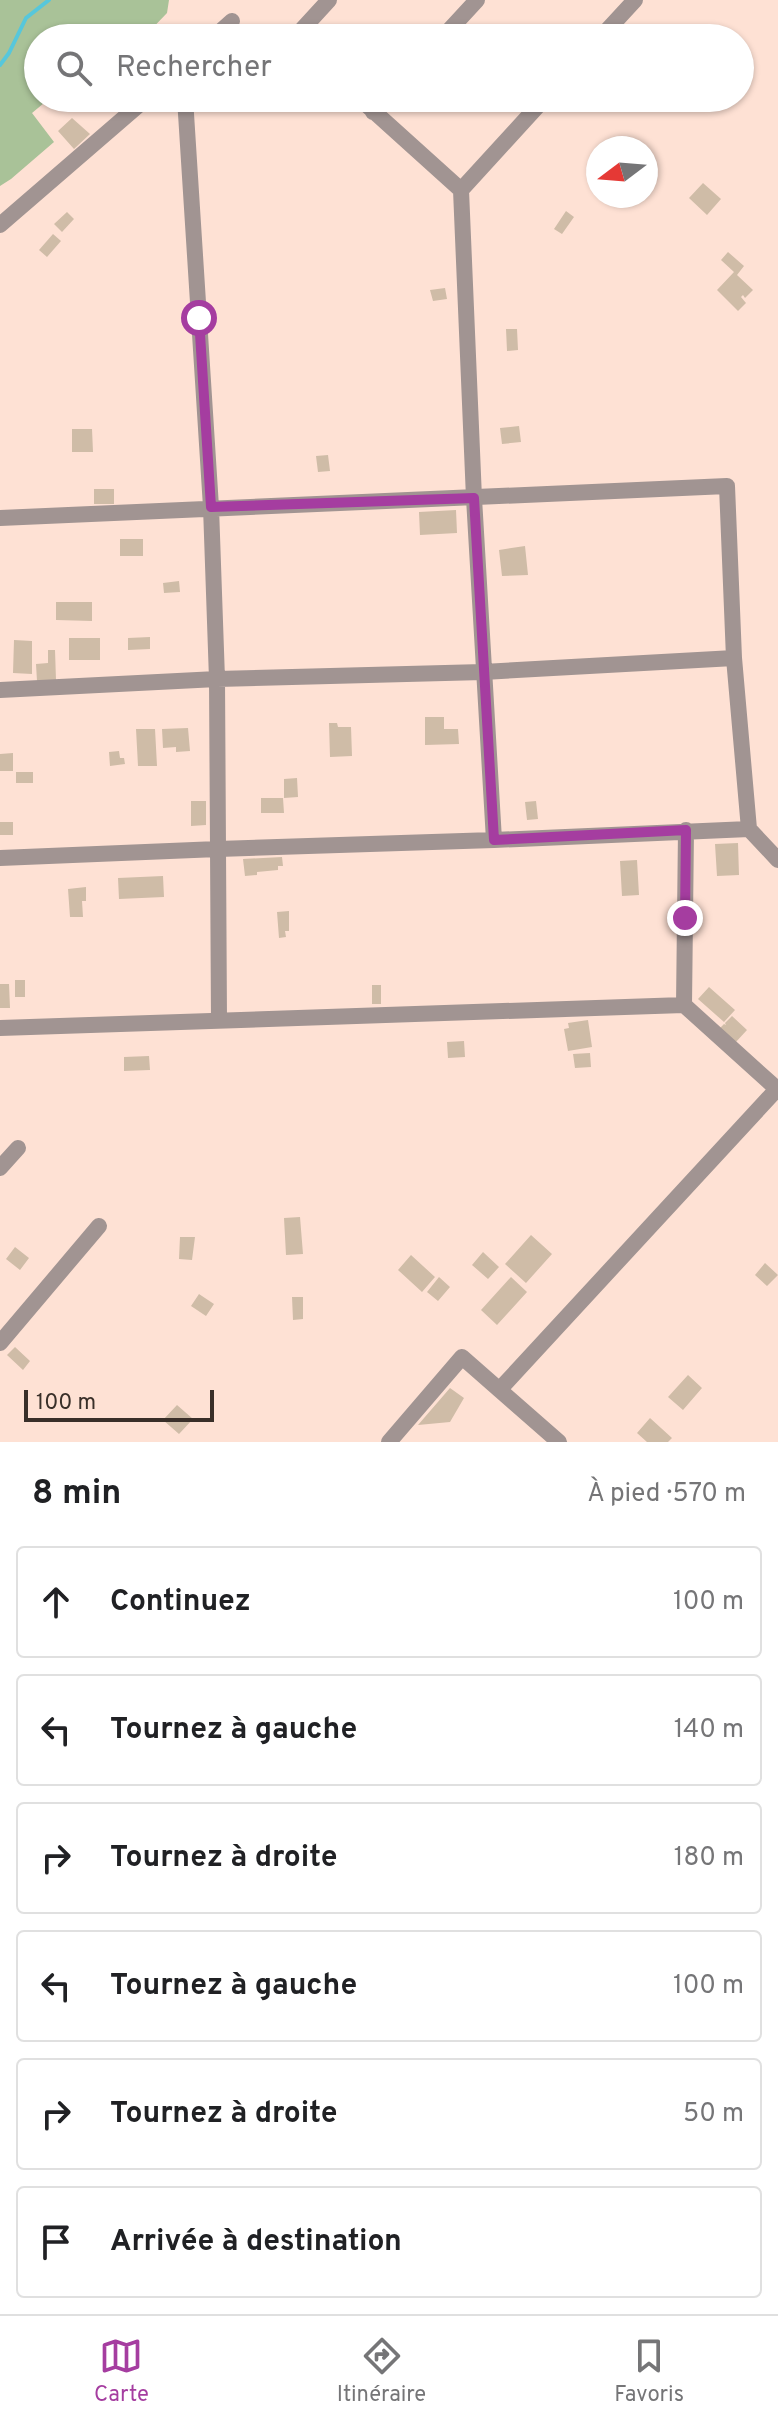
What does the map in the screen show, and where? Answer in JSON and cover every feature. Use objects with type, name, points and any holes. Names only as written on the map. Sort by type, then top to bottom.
[{"type":"street","points":[[307,24],[329,0]]},
{"type":"street","points":[[455,24],[477,0]]},
{"type":"street","points":[[613,24],[635,0]]},
{"type":"street","points":[[229,24],[232,21]]},
{"type":"street","points":[[0,225],[131,112]]},
{"type":"street","points":[[186,112],[211,507],[217,679],[219,1019]]},
{"type":"street","points":[[373,112],[461,190]]},
{"type":"street","points":[[494,840],[474,498],[461,190],[532,112]]},
{"type":"street","points":[[0,518],[727,486],[734,658],[749,829],[778,860]]},
{"type":"street","points":[[0,690],[217,679],[483,672],[734,658]]},
{"type":"street","points":[[0,858],[749,829]]},
{"type":"street","points":[[684,1005],[686,830]]},
{"type":"street","points":[[0,1028],[684,1005],[778,1088],[500,1389]]},
{"type":"street","points":[[0,1168],[18,1148]]},
{"type":"street","points":[[0,1343],[99,1226]]},
{"type":"street","points":[[389,1442],[462,1357],[559,1442]]},
{"type":"green space","points":[[0,0],[169,0],[167,13],[156,24],[24,24],[24,112],[33,112],[54,142],[0,186]]},
{"type":"building","points":[[72,118],[90,134],[74,149],[58,131]]},
{"type":"building","points":[[703,183],[721,199],[707,215],[689,198]]},
{"type":"building","points":[[566,211],[574,217],[562,234],[554,229]]},
{"type":"building","points":[[67,212],[74,219],[62,232],[54,224]]},
{"type":"building","points":[[53,234],[61,241],[47,257],[39,250]]},
{"type":"building","points":[[728,252],[744,266],[737,275],[753,290],[745,298],[743,295],[741,297],[746,303],[738,311],[717,290],[734,272],[721,260]]},
{"type":"building","points":[[445,288],[447,299],[433,301],[430,290]]},
{"type":"building","points":[[506,329],[517,329],[518,350],[507,351]]},
{"type":"building","points":[[519,426],[521,442],[502,444],[500,428]]},
{"type":"building","points":[[72,429],[92,429],[93,452],[72,452]]},
{"type":"building","points":[[328,455],[330,471],[318,472],[316,456]]},
{"type":"building","points":[[94,489],[114,489],[114,504],[94,504]]},
{"type":"building","points":[[456,510],[457,533],[420,535],[419,512]]},
{"type":"building","points":[[120,539],[143,539],[143,556],[120,556]]},
{"type":"building","points":[[525,546],[528,575],[502,576],[499,550]]},
{"type":"building","points":[[179,581],[180,592],[164,593],[163,583]]},
{"type":"building","points":[[56,602],[92,602],[92,621],[56,620]]},
{"type":"building","points":[[150,637],[150,649],[128,650],[128,638]]},
{"type":"building","points":[[69,638],[100,638],[100,660],[69,660]]},
{"type":"building","points":[[14,640],[32,641],[32,674],[13,673]]},
{"type":"building","points":[[48,650],[55,650],[56,680],[37,681],[36,664],[48,663]]},
{"type":"building","points":[[425,717],[444,717],[444,729],[458,729],[459,744],[425,745]]},
{"type":"building","points":[[329,723],[351,727],[352,756],[330,757]]},
{"type":"building","points":[[188,728],[190,751],[176,752],[176,747],[163,748],[162,729]]},
{"type":"building","points":[[136,729],[155,729],[157,766],[138,766]]},
{"type":"building","points":[[119,751],[125,764],[110,766],[109,752]]},
{"type":"building","points":[[13,753],[13,771],[0,771],[0,754]]},
{"type":"building","points":[[16,772],[33,772],[33,783],[16,783]]},
{"type":"building","points":[[297,778],[298,797],[284,798],[284,779]]},
{"type":"building","points":[[261,798],[283,798],[284,813],[261,813]]},
{"type":"building","points":[[191,801],[206,801],[206,825],[191,826]]},
{"type":"building","points":[[536,801],[538,819],[527,820],[525,802]]},
{"type":"building","points":[[0,822],[13,822],[13,835],[0,835]]},
{"type":"building","points":[[738,843],[739,875],[717,876],[715,844]]},
{"type":"building","points":[[282,857],[283,866],[278,866],[278,870],[245,876],[243,859]]},
{"type":"building","points":[[637,860],[639,895],[622,896],[620,861]]},
{"type":"building","points":[[163,876],[164,897],[119,899],[118,878]]},
{"type":"building","points":[[86,887],[86,901],[82,901],[83,917],[70,917],[68,889]]},
{"type":"building","points":[[289,911],[289,931],[285,931],[286,937],[279,938],[277,912]]},
{"type":"building","points":[[15,980],[25,980],[25,997],[15,997]]},
{"type":"building","points":[[0,984],[9,984],[10,1008],[0,1008]]},
{"type":"building","points":[[372,985],[381,985],[381,1004],[372,1004]]},
{"type":"building","points":[[709,987],[735,1010],[724,1022],[698,999]]},
{"type":"building","points":[[732,1016],[747,1030],[735,1043],[719,1029]]},
{"type":"building","points":[[588,1020],[592,1047],[568,1051],[564,1029],[569,1028],[568,1023]]},
{"type":"building","points":[[464,1041],[465,1057],[448,1058],[447,1042]]},
{"type":"building","points":[[590,1053],[591,1067],[575,1068],[573,1054]]},
{"type":"building","points":[[149,1056],[150,1070],[124,1071],[124,1057]]},
{"type":"building","points":[[300,1217],[303,1254],[286,1255],[284,1218]]},
{"type":"building","points":[[531,1235],[552,1254],[526,1283],[505,1264]]},
{"type":"building","points":[[180,1237],[195,1237],[192,1260],[179,1259]]},
{"type":"building","points":[[15,1247],[29,1258],[20,1270],[6,1259]]},
{"type":"building","points":[[483,1252],[499,1267],[488,1279],[472,1265]]},
{"type":"building","points":[[411,1255],[435,1277],[422,1292],[398,1270]]},
{"type":"building","points":[[765,1263],[778,1275],[767,1286],[755,1275]]},
{"type":"building","points":[[439,1277],[450,1287],[438,1301],[427,1292]]},
{"type":"building","points":[[511,1277],[527,1292],[497,1325],[481,1310]]},
{"type":"building","points":[[199,1294],[214,1304],[206,1316],[191,1306]]},
{"type":"building","points":[[292,1297],[303,1297],[303,1319],[293,1320]]},
{"type":"building","points":[[15,1347],[30,1361],[23,1370],[7,1355]]},
{"type":"building","points":[[688,1375],[702,1388],[683,1410],[668,1397]]},
{"type":"building","points":[[450,1388],[464,1398],[450,1422],[418,1425]]},
{"type":"building","points":[[177,1405],[193,1419],[179,1434],[163,1420]]},
{"type":"building","points":[[650,1418],[672,1438],[668,1442],[647,1442],[637,1433]]},
{"type":"waterway","points":[[0,65],[26,18],[49,0]]},
{"type":"route","points":[[199,318],[211,507],[474,498],[494,840],[686,830],[685,918]]}]
